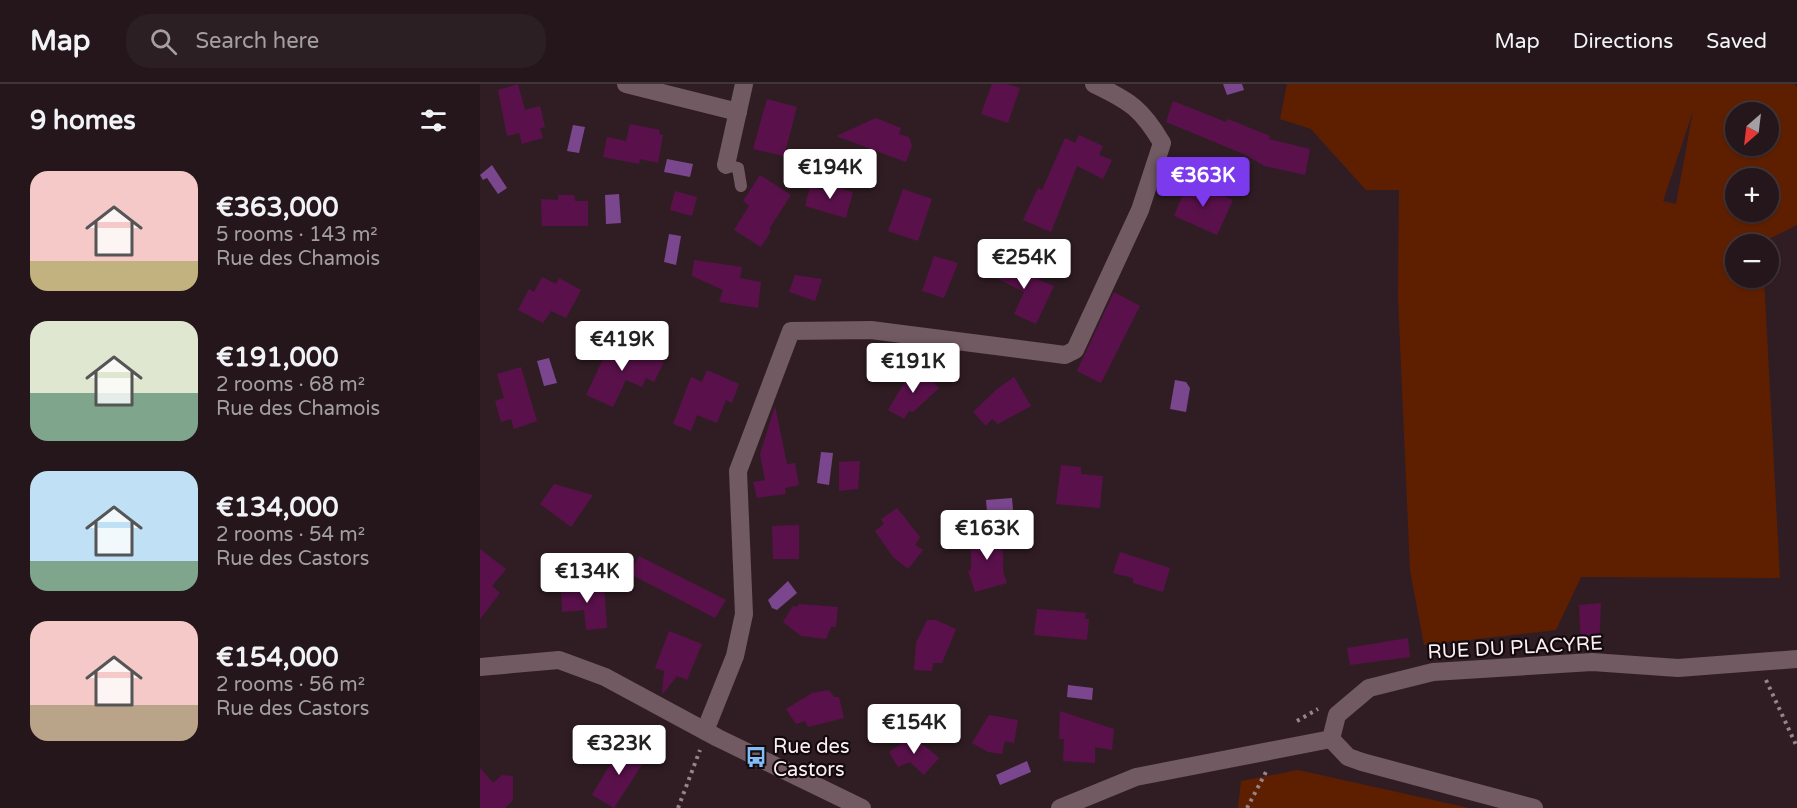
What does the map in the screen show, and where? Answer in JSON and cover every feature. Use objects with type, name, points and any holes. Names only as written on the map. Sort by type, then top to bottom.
[{"type":"street","points":[[626,84],[738,112]]},
{"type":"street","points":[[726,165],[744,84]]},
{"type":"street","points":[[705,731],[735,656],[744,614],[738,471],[791,331],[871,330],[1065,355],[1075,350],[1140,210],[1161,143],[1146,116],[1115,93],[1094,84]]},
{"type":"street","name":"RUE DU PLACYRE","points":[[1331,739],[1337,715],[1369,688],[1433,672],[1592,662],[1678,668],[1797,659]]},
{"type":"street","points":[[480,667],[559,660],[605,677],[705,731],[862,808]]},
{"type":"street","points":[[1060,808],[1136,777],[1331,739],[1353,759],[1534,808]]},
{"type":"lane","points":[[726,165],[738,168],[741,186]]},
{"type":"path","points":[[1761,663],[1768,687],[1797,747]]},
{"type":"path","points":[[678,808],[705,731]]},
{"type":"path","points":[[1247,808],[1268,769]]},
{"type":"shaded area","points":[[1223,84],[1242,84],[1244,90],[1227,95]]},
{"type":"shaded area","points":[[1287,84],[1794,84],[1797,87],[1797,225],[1779,234],[1725,234],[1725,288],[1765,288],[1780,578],[1581,577],[1556,630],[1424,645],[1410,570],[1398,297],[1399,190],[1366,190],[1311,129],[1280,119]],"holes":[[[1693,111],[1676,204],[1663,201]]]},
{"type":"shaded area","points":[[573,125],[585,127],[579,153],[567,151]]},
{"type":"shaded area","points":[[667,159],[693,164],[690,177],[664,172]]},
{"type":"shaded area","points":[[492,165],[507,188],[498,194],[487,178],[483,180],[480,175]]},
{"type":"shaded area","points":[[619,194],[621,223],[606,224],[605,195]]},
{"type":"shaded area","points":[[669,234],[681,236],[676,265],[664,262]]},
{"type":"shaded area","points":[[549,358],[557,383],[544,386],[537,361]]},
{"type":"shaded area","points":[[1175,380],[1186,382],[1190,388],[1186,412],[1170,409]]},
{"type":"shaded area","points":[[821,452],[833,453],[829,485],[817,483]]},
{"type":"shaded area","points":[[1012,498],[1013,510],[987,512],[986,500]]},
{"type":"shaded area","points":[[788,581],[797,593],[777,610],[772,608],[768,600]]},
{"type":"shaded area","points":[[1068,685],[1093,688],[1092,700],[1067,697]]},
{"type":"shaded area","points":[[1027,761],[1031,772],[1000,785],[996,775]]},
{"type":"shaded area","points":[[1298,770],[1469,808],[1238,808],[1241,781]]},
{"type":"building","points":[[518,84],[525,110],[540,106],[545,127],[540,128],[543,138],[522,144],[519,133],[507,136],[498,90]]},
{"type":"building","points":[[992,84],[1007,84],[1020,88],[1008,123],[981,114]]},
{"type":"building","points":[[767,99],[797,107],[784,156],[753,149]]},
{"type":"building","points":[[1173,101],[1226,122],[1228,119],[1270,136],[1269,139],[1310,149],[1305,175],[1264,166],[1246,155],[1166,122]]},
{"type":"building","points":[[876,118],[901,128],[899,134],[909,137],[912,146],[906,162],[836,136]]},
{"type":"building","points":[[630,124],[660,130],[659,134],[663,135],[658,163],[640,159],[639,164],[603,157],[607,137],[626,141]]},
{"type":"building","points":[[1079,135],[1103,146],[1099,155],[1112,160],[1103,179],[1077,166],[1051,232],[1023,220],[1038,188],[1042,190],[1065,138],[1075,143]]},
{"type":"building","points":[[760,175],[791,195],[769,229],[771,231],[761,247],[734,230],[749,206],[743,201]]},
{"type":"building","points":[[1189,180],[1233,200],[1217,235],[1174,216]]},
{"type":"building","points":[[824,184],[853,192],[846,218],[805,206],[810,187],[822,190]]},
{"type":"building","points":[[903,189],[932,199],[918,241],[888,231]]},
{"type":"building","points":[[675,191],[697,197],[692,216],[670,210]]},
{"type":"building","points":[[558,195],[574,195],[575,201],[588,201],[588,226],[542,226],[541,199],[558,200]]},
{"type":"building","points":[[934,256],[958,263],[944,298],[922,291]]},
{"type":"building","points":[[694,260],[742,267],[740,278],[761,282],[758,308],[719,302],[723,290],[692,276]]},
{"type":"building","points":[[993,260],[1054,286],[1036,324],[1014,314],[1024,292],[987,273]]},
{"type":"building","points":[[795,275],[822,279],[815,301],[789,292]]},
{"type":"building","points":[[542,277],[556,284],[559,278],[581,290],[566,318],[551,311],[543,323],[518,310],[529,289],[534,292]]},
{"type":"building","points":[[1114,292],[1140,306],[1101,383],[1077,371]]},
{"type":"building","points":[[613,338],[664,362],[654,382],[646,378],[642,387],[626,380],[613,407],[586,395]]},
{"type":"building","points":[[521,367],[537,421],[514,429],[511,419],[501,422],[495,401],[504,398],[497,374]]},
{"type":"building","points":[[707,370],[739,384],[732,403],[726,400],[717,423],[697,415],[691,431],[673,424],[691,377],[702,382]]},
{"type":"building","points":[[912,370],[921,375],[925,373],[939,388],[913,412],[909,411],[904,419],[888,410]]},
{"type":"building","points":[[1014,377],[1031,406],[998,424],[992,419],[986,426],[973,412],[997,389]]},
{"type":"building","points":[[775,406],[787,464],[795,463],[799,485],[785,488],[786,494],[757,498],[753,482],[765,480],[760,454]]},
{"type":"building","points":[[860,461],[858,489],[839,491],[839,462]]},
{"type":"building","points":[[1061,465],[1081,467],[1081,474],[1103,476],[1100,508],[1056,504]]},
{"type":"building","points":[[554,484],[593,495],[571,527],[540,504]]},
{"type":"building","points":[[897,508],[920,537],[915,545],[923,550],[908,569],[893,557],[875,531],[884,524],[881,519]]},
{"type":"building","points":[[799,525],[799,559],[773,559],[772,526]]},
{"type":"building","points":[[1003,532],[1003,571],[1007,583],[975,592],[968,571],[971,570],[971,540],[981,533]]},
{"type":"building","points":[[480,549],[506,569],[492,586],[500,593],[480,619]]},
{"type":"building","points":[[1120,552],[1170,568],[1163,592],[1133,583],[1133,578],[1113,573]]},
{"type":"building","points":[[639,556],[726,600],[715,618],[630,574]]},
{"type":"building","points":[[604,583],[607,628],[586,630],[584,610],[562,612],[561,587]]},
{"type":"building","points":[[1601,603],[1599,647],[1581,645],[1579,605]]},
{"type":"building","points":[[799,604],[838,607],[836,627],[831,627],[826,639],[801,636],[783,622],[793,606],[797,607]]},
{"type":"building","points":[[1037,609],[1086,613],[1085,619],[1089,619],[1087,640],[1034,635]]},
{"type":"building","points":[[927,620],[936,620],[956,629],[942,663],[933,663],[932,671],[914,670],[916,643]]},
{"type":"building","points":[[669,631],[702,644],[687,680],[677,676],[662,695],[664,671],[655,668]]},
{"type":"building","points":[[1408,638],[1410,657],[1350,665],[1347,648]]},
{"type":"building","points":[[829,690],[834,697],[839,697],[844,718],[808,727],[805,721],[796,724],[786,709],[812,693]]},
{"type":"building","points":[[1060,711],[1114,729],[1112,750],[1095,747],[1095,763],[1063,761],[1064,739],[1059,739]]},
{"type":"building","points":[[989,715],[1018,720],[1014,743],[1005,741],[1002,754],[988,752],[972,743]]},
{"type":"building","points":[[913,736],[939,758],[924,775],[910,762],[898,767],[889,752]]},
{"type":"building","points":[[626,744],[647,757],[614,808],[592,795],[614,758],[618,757]]},
{"type":"building","points":[[480,768],[493,783],[502,775],[513,776],[513,800],[505,808],[480,808]]},
{"type":"place","name":"Rue des Castors","points":[[756,757]]}]
